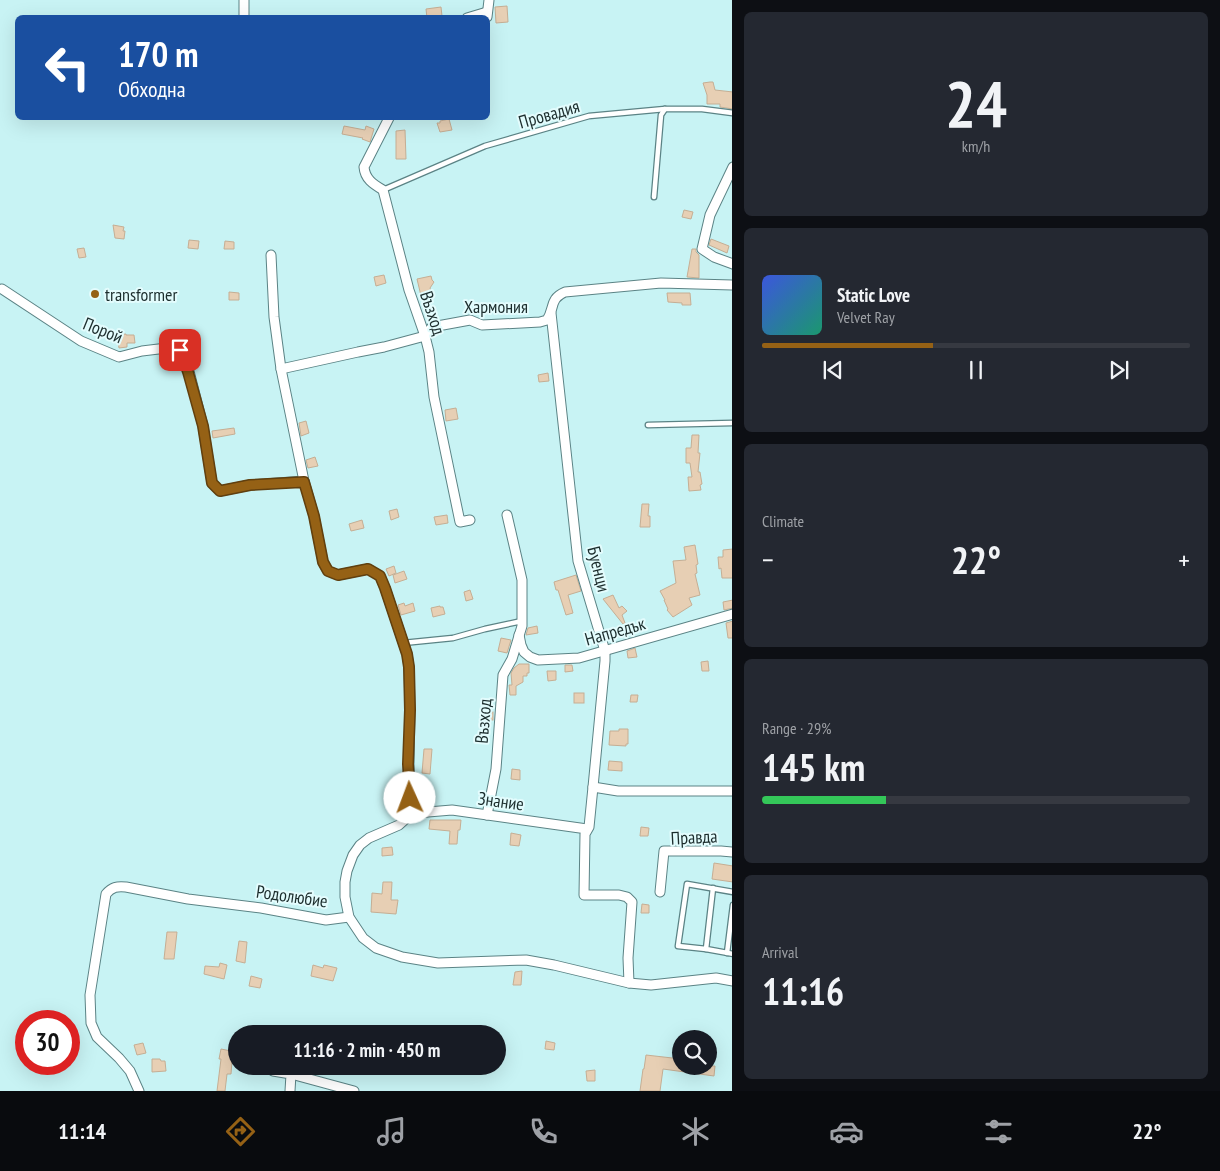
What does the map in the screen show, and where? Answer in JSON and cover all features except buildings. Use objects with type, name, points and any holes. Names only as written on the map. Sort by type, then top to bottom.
[{"type":"street","points":[[244,0],[244,15]]},
{"type":"street","points":[[487,15],[489,0]]},
{"type":"street","points":[[383,190],[374,185],[367,177],[364,167],[388,120]]},
{"type":"street","points":[[732,167],[710,215],[702,249],[714,257],[732,264]]},
{"type":"street","name":"Възход","points":[[383,190],[409,290],[429,352],[434,397],[460,522],[470,520]]},
{"type":"street","points":[[271,255],[274,317],[281,370],[323,562],[328,571],[338,575],[368,569],[380,576],[407,654],[409,667],[408,764],[410,815],[399,825],[369,838],[360,845],[353,855],[346,871],[344,882],[349,917]]},
{"type":"street","name":"Хармония","points":[[281,370],[425,336],[432,327],[470,320],[482,325],[540,322],[547,320],[555,299],[558,295],[565,292],[661,283],[732,285]]},
{"type":"street","name":"Порой","points":[[2,289],[81,341],[119,357],[175,347],[180,350],[203,426],[212,483],[220,491],[250,485],[304,482]]},
{"type":"street","name":"Буенци","points":[[551,313],[578,561],[605,651],[606,661],[593,787],[588,827],[585,834],[584,895],[619,895],[627,897],[632,902],[628,958],[629,983]]},
{"type":"street","name":"Възход","points":[[487,815],[496,769],[504,675],[512,659],[522,621],[522,580],[507,515]]},
{"type":"street","name":"Напредък","points":[[519,634],[520,645],[530,657],[538,660],[580,658],[732,614]]},
{"type":"street","points":[[593,787],[618,791],[732,791]]},
{"type":"street","name":"Знание","points":[[410,815],[452,810],[587,829]]},
{"type":"street","name":"Правда","points":[[660,892],[664,851],[732,852]]},
{"type":"street","name":"Родолюбие","points":[[139,1091],[130,1071],[97,1037],[91,1023],[90,995],[106,894],[111,888],[118,886],[188,899],[261,908],[326,920],[349,917],[363,938],[376,948],[402,957],[438,964],[526,960],[629,983],[651,985],[716,978],[732,981]]},
{"type":"street","points":[[290,1091],[291,1075]]},
{"type":"street","points":[[295,1075],[354,1091]]},
{"type":"lane","name":"Провадия","points":[[383,190],[485,146],[589,116],[665,109],[702,109],[732,113]]},
{"type":"lane","points":[[654,197],[660,115],[665,109]]},
{"type":"lane","points":[[648,425],[732,424]]},
{"type":"lane","points":[[403,643],[453,638],[522,621]]},
{"type":"lane","points":[[732,892],[687,884],[678,946],[730,953],[732,905]]},
{"type":"lane","points":[[706,949],[714,888]]},
{"type":"place","name":"transformer","points":[[95,294]]},
{"type":"route","points":[[180,350],[203,426],[212,483],[220,491],[250,485],[304,482],[314,516],[323,562],[328,571],[338,575],[368,569],[380,576],[407,654],[409,667],[408,764],[410,798]]}]
